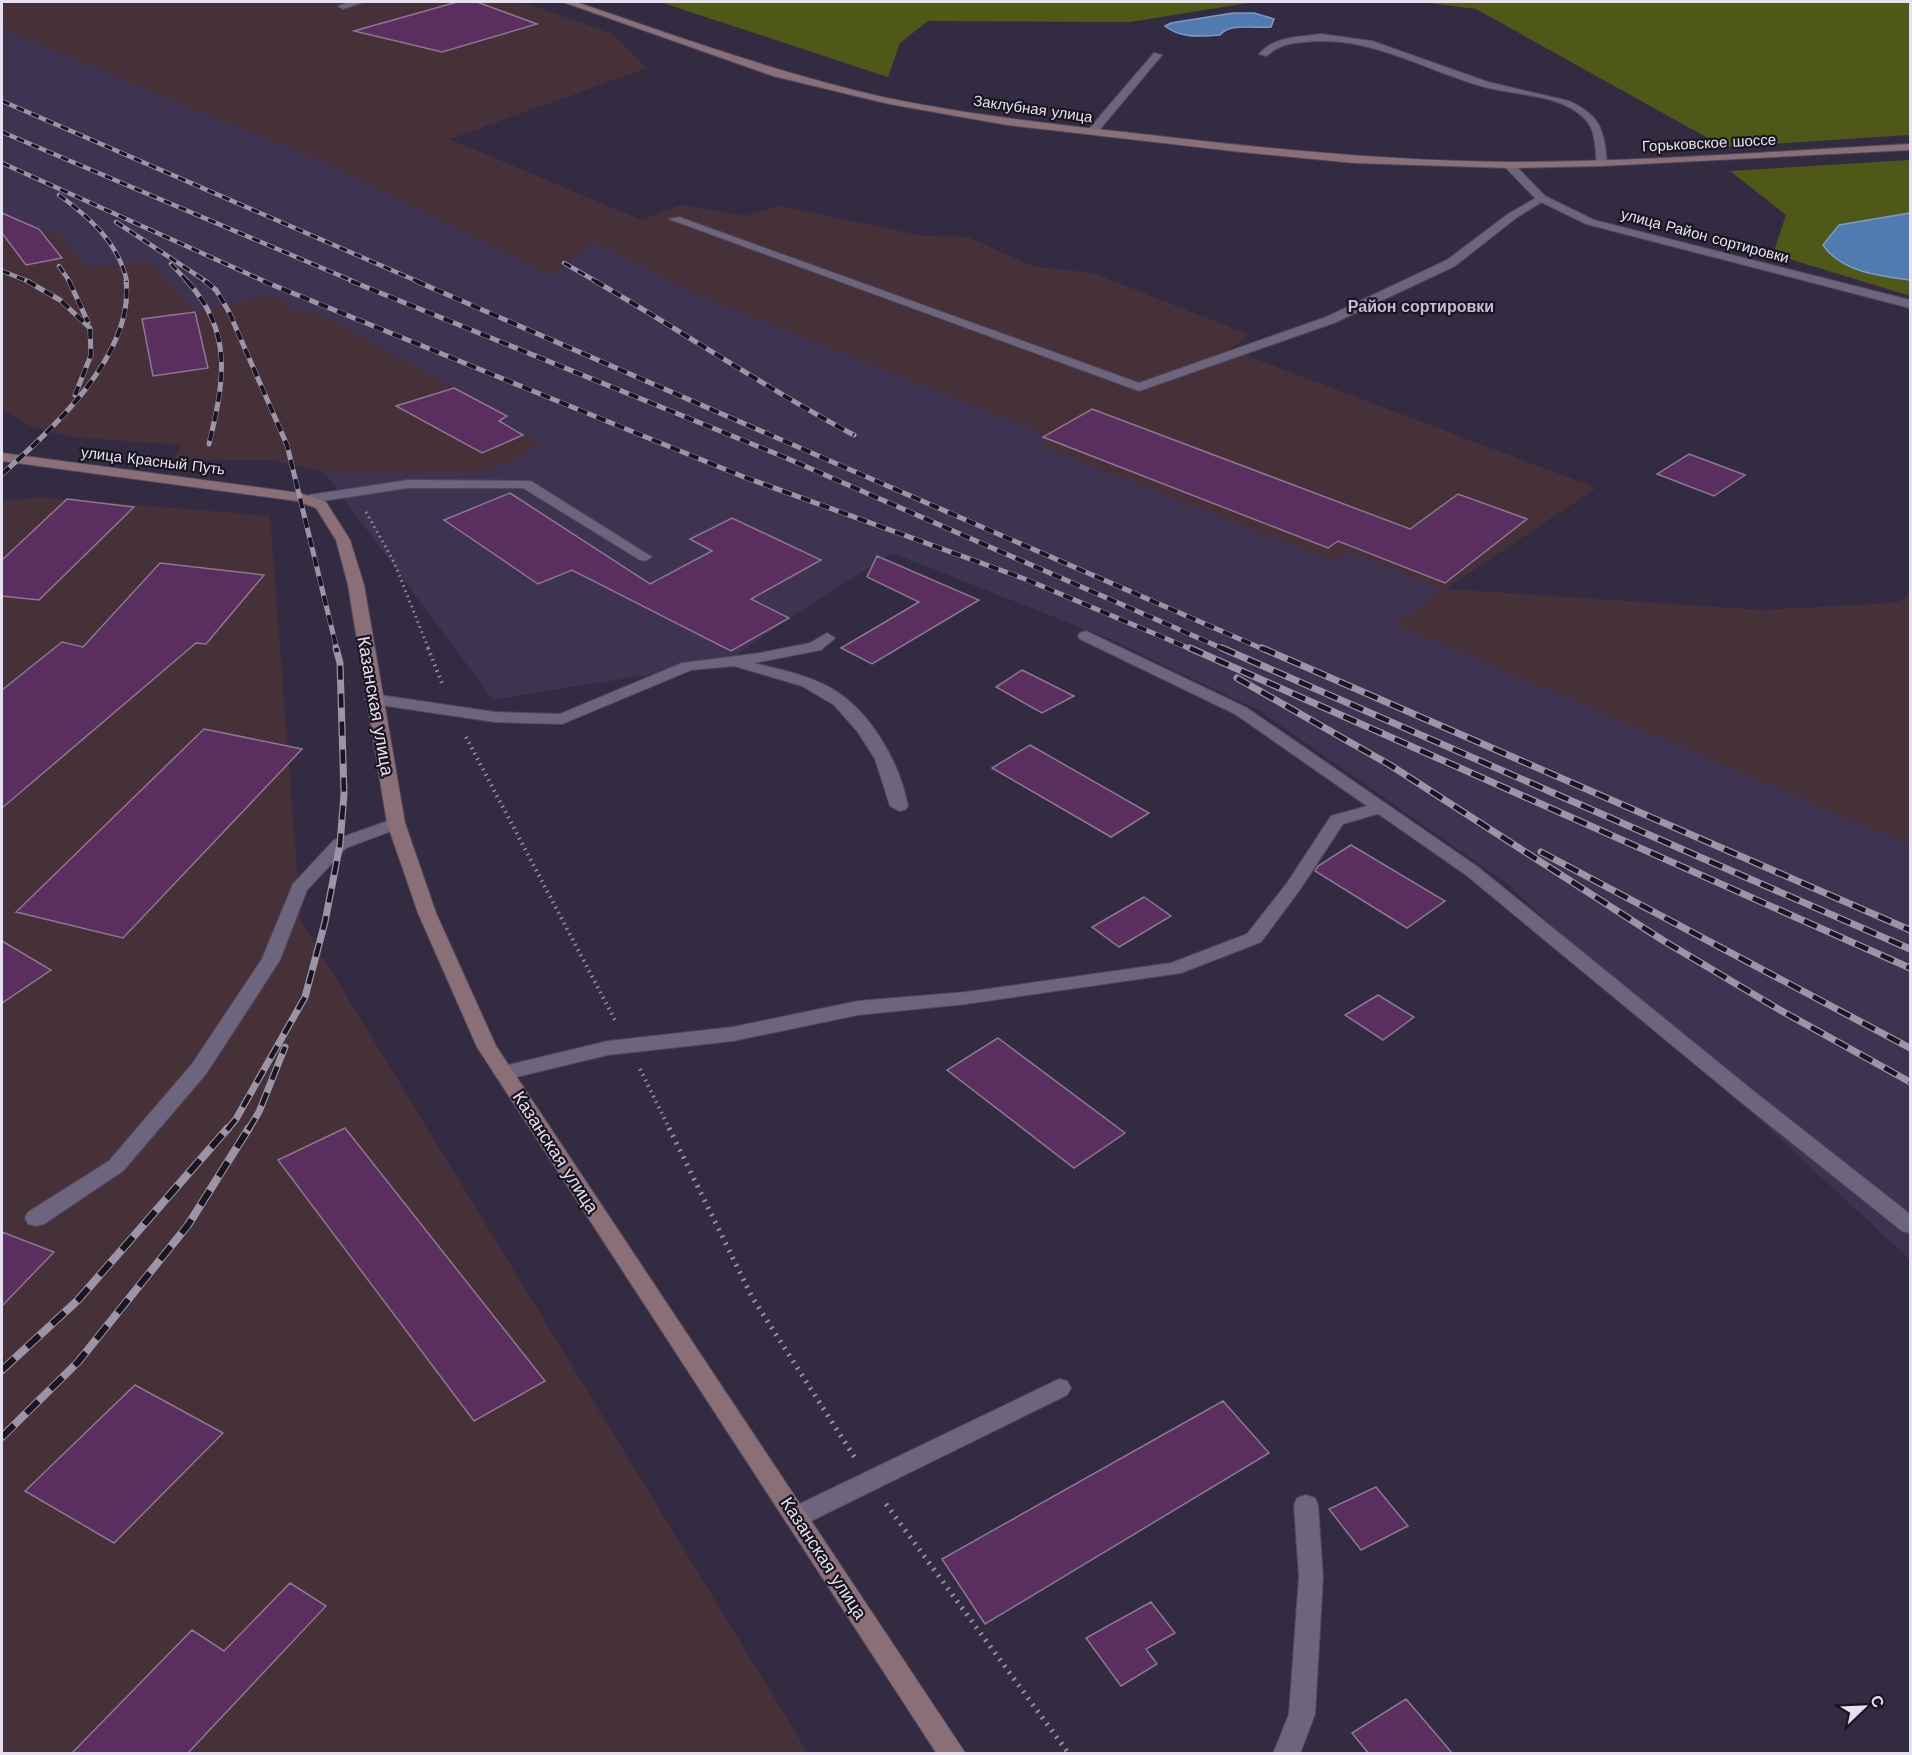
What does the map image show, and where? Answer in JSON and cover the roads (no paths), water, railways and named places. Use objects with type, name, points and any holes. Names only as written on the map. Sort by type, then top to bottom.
[{"type":"main road","name":"Заклубная улица","points":[[568,2],[777,74],[889,101],[1007,122],[1354,160],[1509,165]]},
{"type":"main road","name":"Горьковское шоссе","points":[[1509,165],[1602,163],[1911,147]]},
{"type":"main road","name":"улица Красный Путь","points":[[2,457],[304,498]]},
{"type":"main road","name":"Казанская улица","points":[[304,498],[321,505],[343,540],[356,585],[373,699],[396,823],[427,913],[487,1047],[952,1754]]},
{"type":"street","points":[[343,6],[359,2]]},
{"type":"street","points":[[1264,54],[1270,47],[1282,42],[1308,38],[1363,40],[1468,79],[1555,100],[1588,116],[1597,129],[1602,163]]},
{"type":"street","points":[[1092,132],[1157,55]]},
{"type":"street","name":"улица Район сортировки","points":[[1509,165],[1541,198],[1590,222],[1911,304]]},
{"type":"street","points":[[675,219],[1139,387],[1330,320],[1451,263],[1512,216],[1541,198]]},
{"type":"street","points":[[304,498],[408,484],[526,484],[645,557]]},
{"type":"street","points":[[1086,636],[1241,711],[1472,871],[1740,1091],[1911,1225]]},
{"type":"street","points":[[373,699],[495,717],[562,719],[688,666],[727,662],[814,647],[827,638]]},
{"type":"street","points":[[727,662],[786,676],[829,693],[869,733],[897,787],[899,806]]},
{"type":"street","points":[[504,1073],[628,1046],[733,1034],[858,1008],[966,998],[1174,969],[1254,938],[1293,887],[1336,820],[1378,808]]},
{"type":"street","points":[[36,1218],[116,1166],[199,1069],[271,960],[299,888],[340,844],[396,823]]},
{"type":"street","points":[[796,1517],[1059,1388]]},
{"type":"street","points":[[1286,1754],[1302,1714],[1311,1577],[1306,1504]]},
{"type":"water","points":[[1233,13],[1254,13],[1274,19],[1271,27],[1237,27],[1224,31],[1220,35],[1184,35],[1165,26],[1171,23]]},
{"type":"water","points":[[1910,213],[1910,280],[1874,274],[1851,267],[1831,254],[1823,245],[1839,225]]},
{"type":"railway","points":[[2,101],[419,282]]},
{"type":"railway","points":[[2,132],[355,282]]},
{"type":"railway","points":[[2,163],[266,282]]},
{"type":"railway","points":[[59,195],[102,232],[117,255],[127,282]]},
{"type":"railway","points":[[116,222],[207,282]]},
{"type":"railway","points":[[564,263],[597,282]]},
{"type":"railway","points":[[171,264],[188,282]]},
{"type":"railway","points":[[59,266],[70,282]]},
{"type":"railway","points":[[2,271],[30,282]]},
{"type":"railway","points":[[27,281],[60,300],[90,328],[91,355],[75,395]]},
{"type":"railway","points":[[69,281],[88,322]]},
{"type":"railway","points":[[2,474],[66,413],[104,363],[117,336],[125,308],[126,281]]},
{"type":"railway","points":[[187,281],[202,300],[219,339],[221,379],[219,400],[209,444]]},
{"type":"railway","points":[[205,281],[216,290],[229,312],[287,445],[337,650]]},
{"type":"railway","points":[[263,281],[744,477],[1025,579],[1193,650]]},
{"type":"railway","points":[[351,281],[784,457],[1226,650]]},
{"type":"railway","points":[[416,281],[1265,650]]},
{"type":"railway","points":[[595,281],[788,398],[854,435]]},
{"type":"railway","points":[[227,1130],[236,1119],[305,997],[325,922],[340,844],[344,794],[340,663],[336,648]]},
{"type":"railway","points":[[1190,648],[1910,968]]},
{"type":"railway","points":[[1222,648],[1910,949]]},
{"type":"railway","points":[[1262,648],[1910,930]]},
{"type":"railway","points":[[1237,678],[1390,765],[1664,941],[1780,1010],[1910,1082]]},
{"type":"railway","points":[[1541,852],[1910,1048]]},
{"type":"railway","points":[[248,1130],[259,1112],[285,1047]]},
{"type":"railway","points":[[2,1370],[78,1300],[228,1128]]},
{"type":"railway","points":[[2,1437],[78,1362],[188,1225],[249,1128]]},
{"type":"district","name":"Район сортировки","points":[[1421,306]]}]
